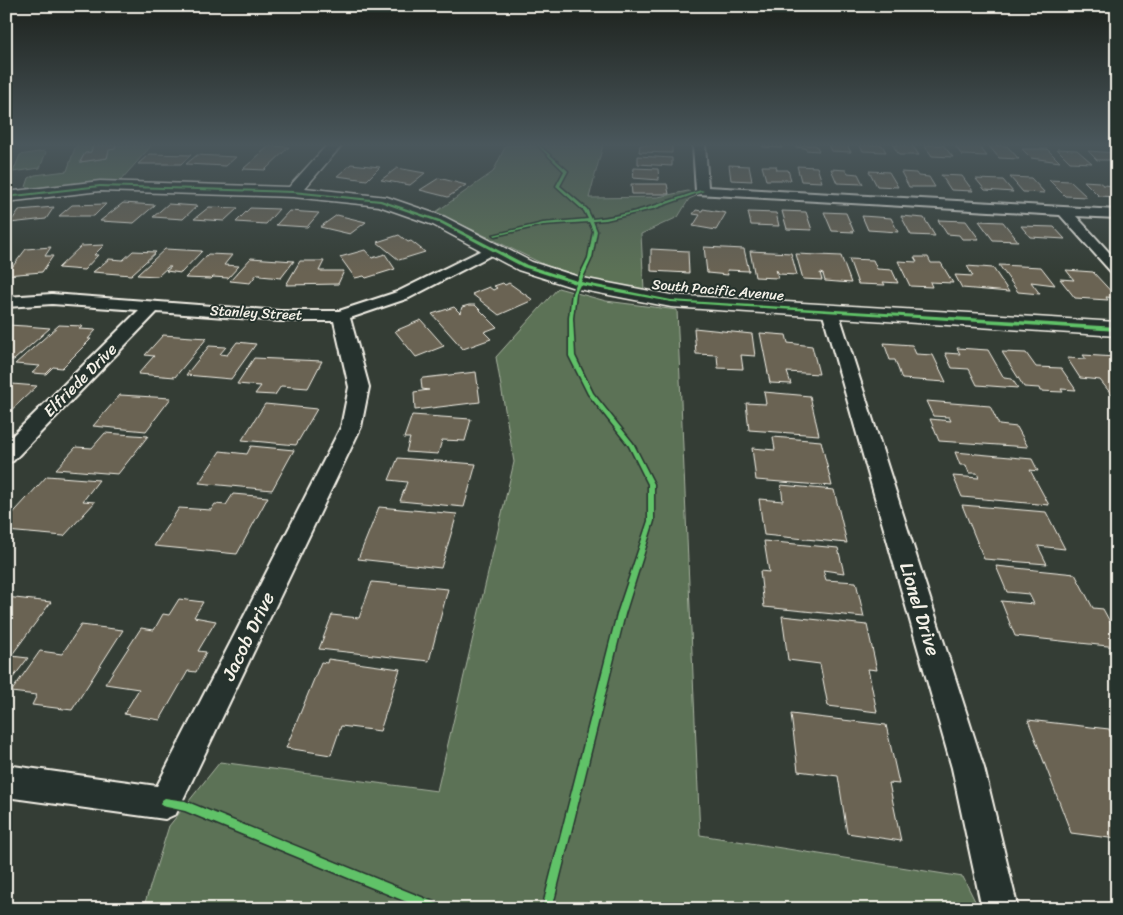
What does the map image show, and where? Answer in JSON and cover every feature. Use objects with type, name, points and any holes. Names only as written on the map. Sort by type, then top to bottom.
[{"type":"street","name":"South Pacific Avenue","points":[[6,197],[85,188]]},
{"type":"street","name":"South Pacific Avenue","points":[[155,188],[293,192],[381,201],[439,221],[525,266],[578,284],[662,299],[1117,328]]},
{"type":"street","points":[[293,192],[297,188]]},
{"type":"street","points":[[702,188],[702,191],[1117,214]]},
{"type":"street","points":[[1064,211],[1117,270]]},
{"type":"street","name":"Stanley Street","points":[[6,302],[52,299],[280,316],[341,316],[403,295],[492,250]]},
{"type":"street","name":"Elfriede Drive","points":[[6,455],[153,306]]},
{"type":"street","name":"Lionel Drive","points":[[830,311],[968,768],[1000,909]]},
{"type":"street","name":"Jacob Drive","points":[[6,781],[165,802],[351,427],[359,387],[341,316]]},
{"type":"green space","points":[[471,188],[592,188],[589,198],[658,197],[688,191],[696,196],[689,199],[678,217],[641,234],[644,290],[597,281],[547,266],[436,212]]},
{"type":"green space","points":[[558,288],[606,301],[677,310],[700,835],[963,877],[979,909],[143,909],[169,826],[220,762],[437,791],[514,462],[496,357]]},
{"type":"building","points":[[424,188],[462,188],[448,197],[420,190]]},
{"type":"building","points":[[631,188],[668,188],[669,194],[632,194]]},
{"type":"building","points":[[949,188],[971,188],[973,191],[951,190]]},
{"type":"building","points":[[983,188],[1009,188],[1013,192],[985,190]]},
{"type":"building","points":[[1019,188],[1040,188],[1045,193],[1023,192]]},
{"type":"building","points":[[1057,188],[1077,188],[1087,197],[1065,196]]},
{"type":"building","points":[[1091,188],[1117,188],[1117,197],[1099,196]]},
{"type":"building","points":[[123,203],[155,205],[134,223],[100,221]]},
{"type":"building","points":[[106,204],[94,216],[59,216],[72,205]]},
{"type":"building","points":[[168,204],[197,206],[183,219],[153,217]]},
{"type":"building","points":[[54,207],[46,219],[10,223],[19,210]]},
{"type":"building","points":[[209,207],[238,208],[224,221],[194,219]]},
{"type":"building","points":[[250,208],[279,209],[266,224],[236,222]]},
{"type":"building","points":[[703,209],[726,213],[716,230],[693,226],[700,215],[693,214],[696,210],[702,211]]},
{"type":"building","points":[[289,211],[319,213],[307,227],[276,225]]},
{"type":"building","points":[[782,211],[806,212],[812,230],[787,229]]},
{"type":"building","points":[[748,212],[776,213],[779,226],[751,225]]},
{"type":"building","points":[[824,212],[846,213],[854,232],[832,231]]},
{"type":"building","points":[[337,215],[366,222],[350,234],[320,227]]},
{"type":"building","points":[[862,216],[891,218],[898,232],[868,230]]},
{"type":"building","points":[[901,216],[924,218],[935,236],[911,235]]},
{"type":"building","points":[[938,220],[966,221],[979,239],[962,239],[959,235],[947,234]]},
{"type":"building","points":[[979,221],[1003,222],[1018,241],[993,240]]},
{"type":"building","points":[[1021,226],[1054,227],[1065,239],[1030,237]]},
{"type":"building","points":[[399,235],[408,242],[411,241],[425,252],[399,260],[377,242]]},
{"type":"building","points":[[104,245],[94,255],[98,255],[84,270],[58,268],[81,246]]},
{"type":"building","points":[[51,247],[45,256],[53,256],[42,272],[6,275],[26,249]]},
{"type":"building","points":[[704,247],[744,249],[749,271],[727,270],[728,275],[707,273]]},
{"type":"building","points":[[165,249],[202,251],[181,273],[166,271],[171,267],[168,267],[158,276],[137,275]]},
{"type":"building","points":[[651,249],[688,251],[689,273],[651,271]]},
{"type":"building","points":[[365,250],[372,258],[385,254],[395,269],[366,278],[364,276],[355,278],[340,257]]},
{"type":"building","points":[[133,251],[156,252],[131,275],[93,272],[109,259],[123,260]]},
{"type":"building","points":[[750,251],[791,253],[797,275],[779,274],[776,269],[778,278],[755,277]]},
{"type":"building","points":[[208,254],[232,255],[224,265],[239,266],[228,278],[185,278]]},
{"type":"building","points":[[796,254],[841,256],[851,283],[825,281],[823,274],[820,273],[822,280],[803,279]]},
{"type":"building","points":[[914,257],[928,257],[931,263],[941,263],[953,283],[930,282],[932,287],[910,286],[898,261],[917,262]]},
{"type":"building","points":[[251,258],[294,261],[281,278],[257,274],[250,283],[230,281]]},
{"type":"building","points":[[849,259],[873,260],[877,269],[892,270],[898,283],[883,282],[885,285],[858,284]]},
{"type":"building","points":[[300,261],[324,261],[319,271],[344,271],[338,284],[286,285]]},
{"type":"building","points":[[999,265],[1041,267],[1055,285],[1031,282],[1040,294],[1018,292]]},
{"type":"building","points":[[967,266],[993,268],[1009,292],[962,288],[955,275],[973,276]]},
{"type":"building","points":[[1066,270],[1093,272],[1117,298],[1106,297],[1108,300],[1075,298],[1060,279],[1074,280]]},
{"type":"building","points":[[503,283],[505,285],[509,283],[533,300],[499,315],[472,294],[489,287],[493,290],[497,288],[494,286]]},
{"type":"building","points":[[475,305],[497,327],[484,332],[491,339],[463,349],[432,314],[454,307],[460,313],[462,307]]},
{"type":"building","points":[[421,320],[444,346],[416,357],[395,331]]},
{"type":"building","points":[[8,325],[50,328],[14,360],[6,359],[6,327]]},
{"type":"building","points":[[59,325],[83,326],[79,329],[96,330],[88,339],[91,339],[62,368],[53,367],[46,374],[32,373],[40,366],[15,364]]},
{"type":"building","points":[[694,328],[752,334],[755,356],[741,355],[743,369],[718,368],[717,355],[696,354]]},
{"type":"building","points":[[760,333],[786,335],[788,343],[812,346],[819,374],[787,372],[791,384],[770,383]]},
{"type":"building","points":[[163,335],[207,338],[175,377],[138,374],[154,356],[145,355]]},
{"type":"building","points":[[237,342],[256,344],[231,379],[186,375],[209,346],[226,347],[220,354],[227,355]]},
{"type":"building","points":[[884,343],[912,345],[916,354],[933,355],[946,382],[902,379],[895,360],[890,360]]},
{"type":"building","points":[[957,348],[988,350],[1004,378],[1012,379],[1018,388],[977,385],[969,369],[952,368],[945,353],[960,354]]},
{"type":"building","points":[[1002,352],[1026,353],[1036,367],[1061,368],[1076,390],[1061,389],[1063,392],[1040,391],[1039,388],[1024,387]]},
{"type":"building","points":[[1083,355],[1116,357],[1117,396],[1112,395],[1100,380],[1080,378],[1067,358],[1086,359]]},
{"type":"building","points":[[254,358],[322,361],[308,388],[281,386],[275,395],[255,394],[261,386],[237,384]]},
{"type":"building","points":[[476,372],[480,402],[415,410],[414,392],[429,390],[422,389],[421,379]]},
{"type":"building","points":[[12,384],[37,386],[6,415],[6,388]]},
{"type":"building","points":[[764,392],[810,396],[819,435],[749,430],[746,403],[766,404]]},
{"type":"building","points":[[120,395],[171,398],[146,431],[93,426]]},
{"type":"building","points":[[926,401],[990,406],[999,425],[1017,427],[1028,447],[939,441],[930,419],[951,421],[949,417],[933,416]]},
{"type":"building","points":[[265,404],[317,409],[296,445],[242,440]]},
{"type":"building","points":[[412,415],[471,419],[465,441],[442,440],[438,454],[406,452],[410,438],[404,438]]},
{"type":"building","points":[[105,433],[148,436],[118,474],[56,469],[76,447],[92,448]]},
{"type":"building","points":[[773,437],[821,441],[832,486],[756,480],[752,448],[775,450]]},
{"type":"building","points":[[251,446],[294,450],[272,490],[199,483],[220,451],[247,454]]},
{"type":"building","points":[[955,452],[1032,459],[1038,471],[1030,470],[1049,505],[962,497],[953,476],[979,478],[977,473],[969,473],[966,465],[960,465]]},
{"type":"building","points":[[398,458],[476,464],[464,507],[400,501],[407,482],[389,480]]},
{"type":"building","points":[[47,476],[99,480],[83,501],[95,502],[64,536],[6,531],[6,521]]},
{"type":"building","points":[[781,485],[834,490],[847,543],[764,535],[759,499],[783,501]]},
{"type":"building","points":[[233,494],[268,497],[237,554],[154,546],[179,508],[211,510],[215,504],[226,505]]},
{"type":"building","points":[[962,505],[1046,512],[1065,549],[1038,546],[1047,564],[984,559]]},
{"type":"building","points":[[379,507],[457,514],[441,568],[358,559]]},
{"type":"building","points":[[764,541],[838,548],[844,573],[823,570],[826,580],[856,582],[864,617],[764,607],[760,571],[769,572]]},
{"type":"building","points":[[996,566],[1075,574],[1093,608],[1103,609],[1117,635],[1117,647],[1015,636],[1001,601],[1034,604],[1029,594],[1007,592]]},
{"type":"building","points":[[372,582],[448,589],[429,661],[319,649],[332,615],[359,618]]},
{"type":"building","points":[[6,597],[51,602],[11,656],[28,658],[6,687]]},
{"type":"building","points":[[179,599],[203,602],[194,617],[216,621],[198,651],[206,652],[196,672],[188,671],[160,720],[124,714],[139,689],[105,684],[141,628],[154,630],[163,614],[169,615]]},
{"type":"building","points":[[782,616],[867,625],[877,670],[868,669],[877,712],[828,706],[820,664],[788,660]]},
{"type":"building","points":[[81,625],[123,630],[72,710],[32,705],[37,695],[11,692],[40,651],[62,654]]},
{"type":"building","points":[[328,659],[400,669],[380,731],[341,726],[331,755],[286,748],[321,662],[327,663]]},
{"type":"building","points":[[791,714],[886,725],[899,784],[889,783],[901,841],[847,833],[838,776],[798,771]]},
{"type":"building","points":[[1028,720],[1109,729],[1117,747],[1117,839],[1071,833]]},
{"type":"cycle path","points":[[6,197],[85,188]]},
{"type":"cycle path","points":[[155,188],[293,192],[381,201],[439,221],[525,266],[578,283],[671,301],[1117,329]]},
{"type":"cycle path","points":[[547,909],[621,614],[651,521],[651,484],[631,445],[591,394],[572,356],[571,318],[574,293],[590,258],[595,231],[586,210],[560,188]]},
{"type":"cycle path","points":[[495,235],[543,224],[606,219],[652,208],[702,191]]},
{"type":"cycle path","points":[[165,803],[185,806],[437,909]]}]
